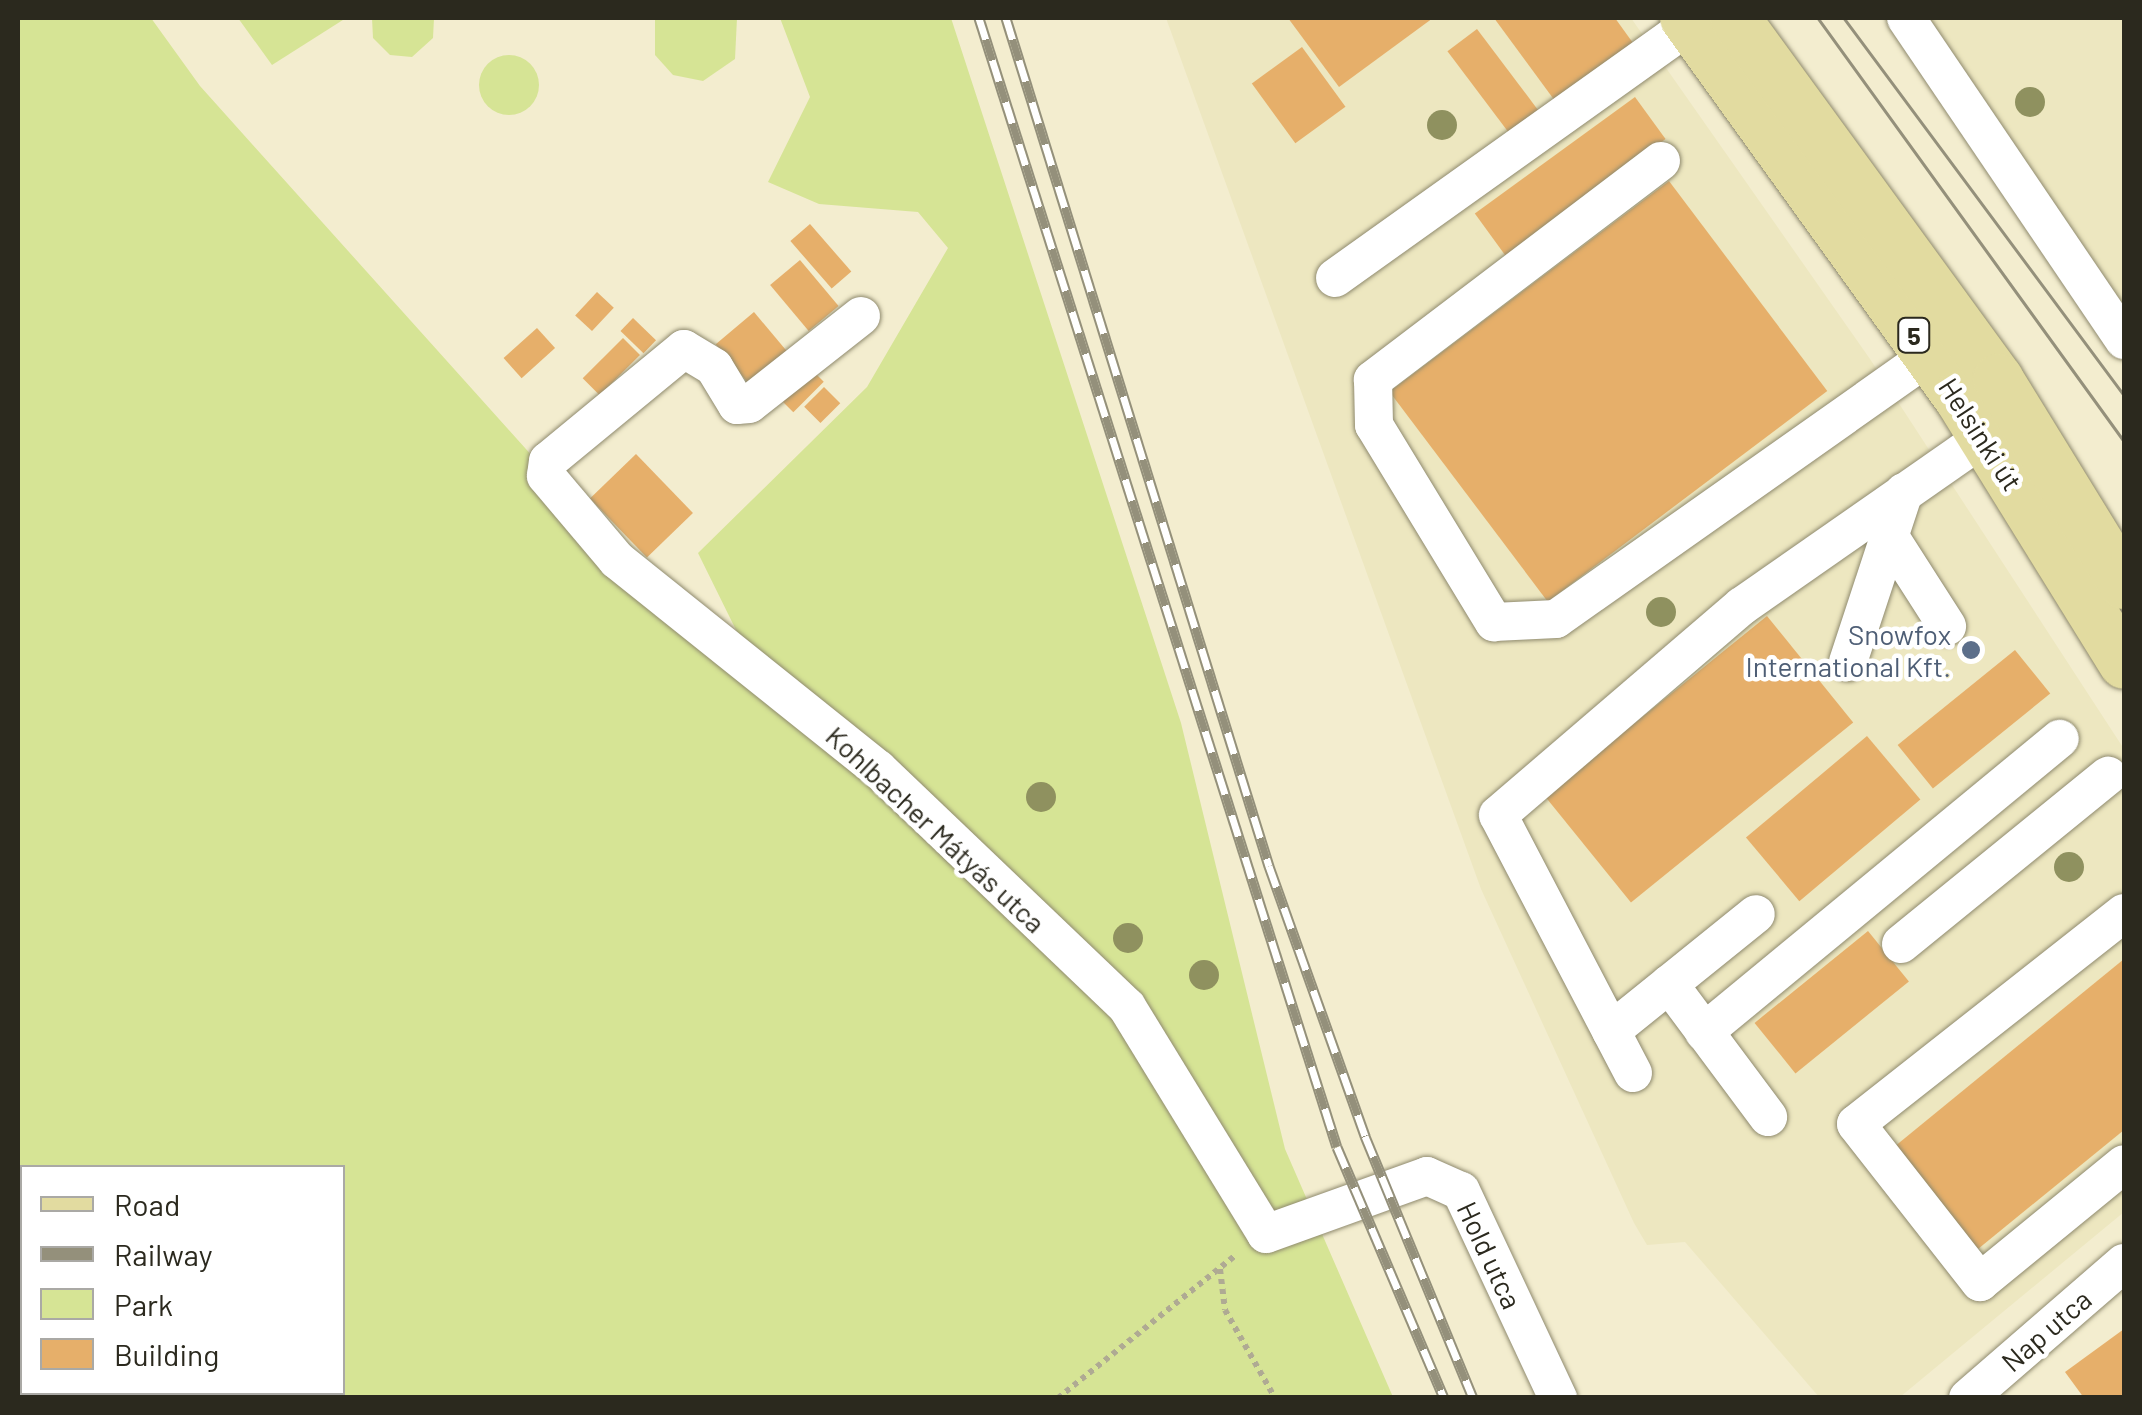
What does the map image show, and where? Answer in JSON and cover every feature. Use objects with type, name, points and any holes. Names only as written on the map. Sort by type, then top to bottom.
[{"type":"main road","name":"Helsinki út","points":[[1703,20],[1984,437],[2124,664]]},
{"type":"main road","name":"Helsinki út","points":[[1703,20],[1998,379],[2124,584]]},
{"type":"street","points":[[1906,18],[2124,340]]},
{"type":"street","points":[[1335,278],[1703,20]]},
{"type":"street","points":[[1660,160],[1373,380],[1374,426],[1494,622],[1556,619],[1929,356]]},
{"type":"street","name":"Kohlbacher Mátyás utca","points":[[861,316],[750,404],[737,406],[714,367],[684,349],[548,461],[546,476],[617,560],[878,770],[1127,1007],[1266,1234]]},
{"type":"street","points":[[1632,1073],[1498,816],[1742,606],[1984,437]]},
{"type":"street","points":[[1848,662],[1904,492]]},
{"type":"street","points":[[1890,537],[1947,626]]},
{"type":"street","points":[[1704,1032],[2060,739]]},
{"type":"street","points":[[1901,944],[2108,776]]},
{"type":"street","points":[[2124,912],[1856,1124],[1980,1282],[2124,1164]]},
{"type":"street","points":[[1611,1031],[1756,914]]},
{"type":"street","points":[[1669,984],[1768,1117]]},
{"type":"street","name":"Hold utca","points":[[1266,1234],[1426,1176],[1461,1192],[1558,1398]]},
{"type":"street","name":"Nap utca","points":[[1968,1398],[2124,1263]]},
{"type":"path","points":[[1058,1398],[1266,1234]]},
{"type":"path","points":[[1220,1267],[1225,1310],[1275,1398]]},
{"type":"shaded area","points":[[1166,18],[1631,18],[1870,359],[2124,749],[2124,1212],[1900,1397],[1819,1397],[1685,1242],[1647,1245],[1634,1223],[1481,889]]},
{"type":"shaded area","points":[[1905,18],[2124,18],[2124,354]]},
{"type":"green space","points":[[18,18],[151,18],[200,86],[595,526],[737,632],[698,553],[867,387],[948,248],[918,212],[819,204],[768,182],[810,97],[780,18],[951,18],[1181,723],[1285,1149],[1393,1397],[18,1397]]},
{"type":"green space","points":[[238,18],[346,18],[272,65]]},
{"type":"green space","points":[[372,18],[434,18],[433,38],[412,57],[390,55],[373,38]]},
{"type":"green space","points":[[655,18],[737,18],[735,59],[703,81],[673,75],[655,55]]},
{"type":"green space","points":[[509,55],[530,64],[539,85],[530,106],[509,115],[488,106],[479,85],[488,64]]},
{"type":"building","points":[[1288,18],[1433,18],[1339,87]]},
{"type":"building","points":[[1494,18],[1615,18],[1633,43],[1555,101]]},
{"type":"building","points":[[1477,29],[1538,110],[1509,133],[1447,51]]},
{"type":"building","points":[[1302,47],[1345,107],[1295,143],[1252,83]]},
{"type":"building","points":[[1635,97],[1666,139],[1505,255],[1475,213]]},
{"type":"building","points":[[1669,181],[1827,391],[1548,602],[1389,392]]},
{"type":"building","points":[[810,224],[851,272],[832,289],[790,241]]},
{"type":"building","points":[[800,260],[839,306],[809,331],[770,285]]},
{"type":"building","points":[[597,292],[614,308],[592,331],[575,315]]},
{"type":"building","points":[[754,312],[794,359],[756,392],[716,344]]},
{"type":"building","points":[[633,318],[656,340],[644,353],[620,331]]},
{"type":"building","points":[[537,328],[555,348],[522,378],[504,358]]},
{"type":"building","points":[[623,338],[640,355],[600,395],[583,378]]},
{"type":"building","points":[[811,369],[824,382],[793,412],[781,399]]},
{"type":"building","points":[[824,387],[840,403],[820,423],[804,407]]},
{"type":"building","points":[[636,454],[693,513],[647,557],[590,498]]},
{"type":"building","points":[[1767,616],[1853,722],[1631,902],[1545,796]]},
{"type":"building","points":[[2015,650],[2050,694],[1933,789],[1898,745]]},
{"type":"building","points":[[1867,736],[1920,800],[1799,901],[1746,838]]},
{"type":"building","points":[[1868,931],[1909,982],[1795,1073],[1755,1023]]},
{"type":"building","points":[[2124,959],[2124,1130],[1978,1249],[1894,1147]]},
{"type":"building","points":[[2124,1329],[2124,1398],[2084,1398],[2065,1372]]},
{"type":"tram line","points":[[1818,18],[2124,441]]},
{"type":"tram line","points":[[1844,18],[2124,395]]},
{"type":"railway","points":[[979,18],[1337,1147],[1444,1398]]},
{"type":"railway","points":[[1006,18],[1269,866],[1365,1136],[1473,1398]]},
{"type":"place","name":"Snowfox International Kft.","points":[[1971,650]]}]
